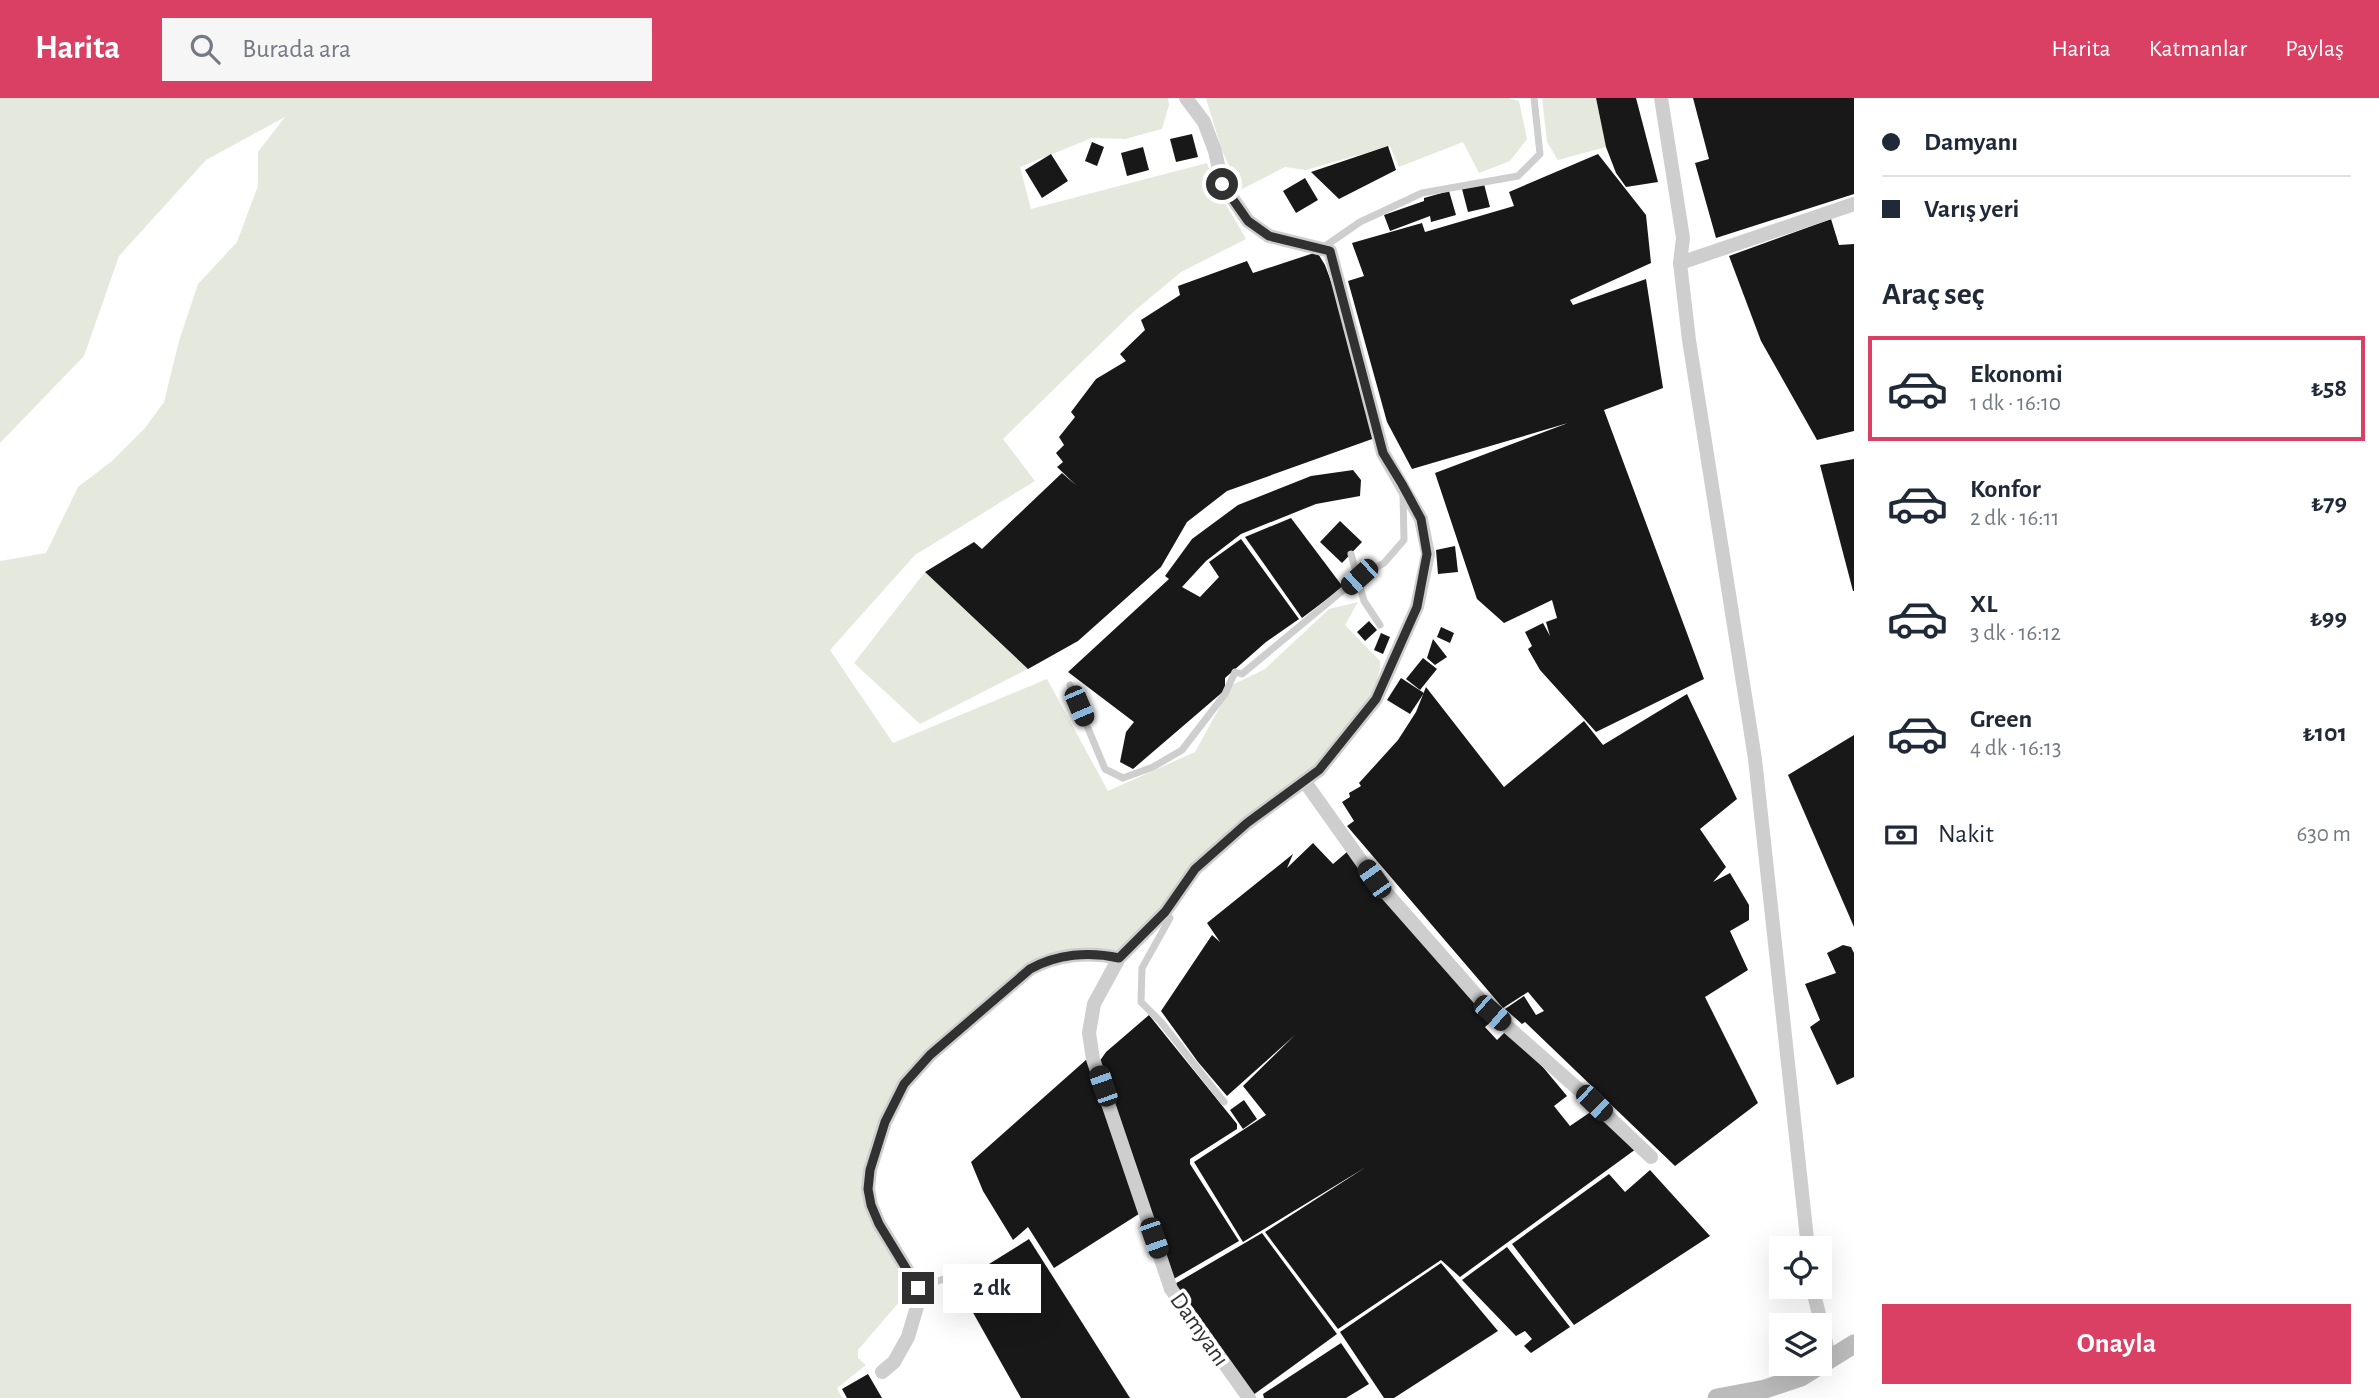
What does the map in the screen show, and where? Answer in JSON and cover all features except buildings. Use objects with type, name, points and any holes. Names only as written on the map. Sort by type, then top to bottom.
[{"type":"street","points":[[1186,98],[1204,122],[1215,151],[1222,184],[1248,221],[1269,236],[1321,249]]},
{"type":"street","points":[[1661,98],[1683,238],[1680,263],[1689,340],[1755,759],[1807,1236]]},
{"type":"street","points":[[1680,263],[1854,204]]},
{"type":"street","name":"Damyanı","points":[[1249,1398],[1171,1289],[1093,1059],[1089,1033],[1094,1004],[1119,958],[1165,912],[1195,869],[1247,823],[1319,770],[1376,699],[1417,607],[1427,554],[1421,519],[1383,453],[1330,251],[1321,249]]},
{"type":"street","points":[[1305,782],[1374,879],[1492,1013],[1651,1157]]},
{"type":"street","points":[[882,1372],[894,1362],[908,1338],[918,1303],[918,1288],[879,1224],[868,1189],[870,1170],[885,1122],[904,1084],[930,1055],[1030,969],[1046,960],[1065,956],[1119,958]]},
{"type":"street","points":[[1832,1358],[1854,1345]]},
{"type":"street","points":[[1717,1398],[1765,1389],[1803,1376]]},
{"type":"lane","points":[[1321,249],[1360,222],[1422,194],[1518,176],[1540,154],[1534,98]]},
{"type":"lane","points":[[1070,685],[1105,769],[1123,778],[1182,750],[1225,694],[1235,672],[1242,674],[1262,659],[1359,577],[1384,563],[1405,540],[1402,484]]},
{"type":"lane","points":[[1351,554],[1364,601],[1380,625]]},
{"type":"lane","points":[[1165,912],[1170,918],[1142,968],[1141,1002],[1161,1022],[1224,1102]]},
{"type":"lane","points":[[918,1288],[958,1274]]},
{"type":"shaded area","points":[[0,98],[1168,98],[1169,105],[1162,129],[1125,139],[1092,138],[1020,167],[1031,209],[1207,163],[1215,186],[1246,239],[1181,272],[1132,313],[1003,439],[1035,481],[915,555],[830,650],[893,743],[1047,679],[1108,791],[1195,752],[1232,685],[1265,669],[1329,609],[1358,602],[1345,625],[1380,661],[1375,686],[1358,715],[1302,779],[1178,892],[1118,951],[1047,957],[901,1083],[864,1189],[911,1288],[858,1350],[858,1358],[866,1365],[837,1388],[842,1398],[0,1398],[0,561],[46,553],[78,487],[112,461],[145,428],[164,402],[179,341],[198,284],[237,242],[258,186],[258,152],[285,117],[206,160],[119,256],[84,356],[0,443]]},
{"type":"shaded area","points":[[1206,98],[1508,98],[1519,101],[1527,139],[1510,161],[1479,173],[1463,142],[1399,167],[1390,146],[1306,170],[1285,167],[1240,190],[1221,148]]},
{"type":"shaded area","points":[[1542,98],[1596,98],[1606,147],[1558,160],[1547,142]]},
{"type":"shaded area","points":[[925,572],[1028,669],[920,724],[854,663]]},
{"type":"route","points":[[918,1288],[879,1224],[868,1189],[870,1170],[885,1122],[904,1084],[930,1055],[1030,969],[1046,960],[1065,956],[1119,958],[1165,912],[1195,869],[1247,823],[1319,770],[1376,699],[1417,607],[1427,554],[1421,519],[1383,453],[1330,251],[1269,236],[1248,221],[1222,184]]}]
